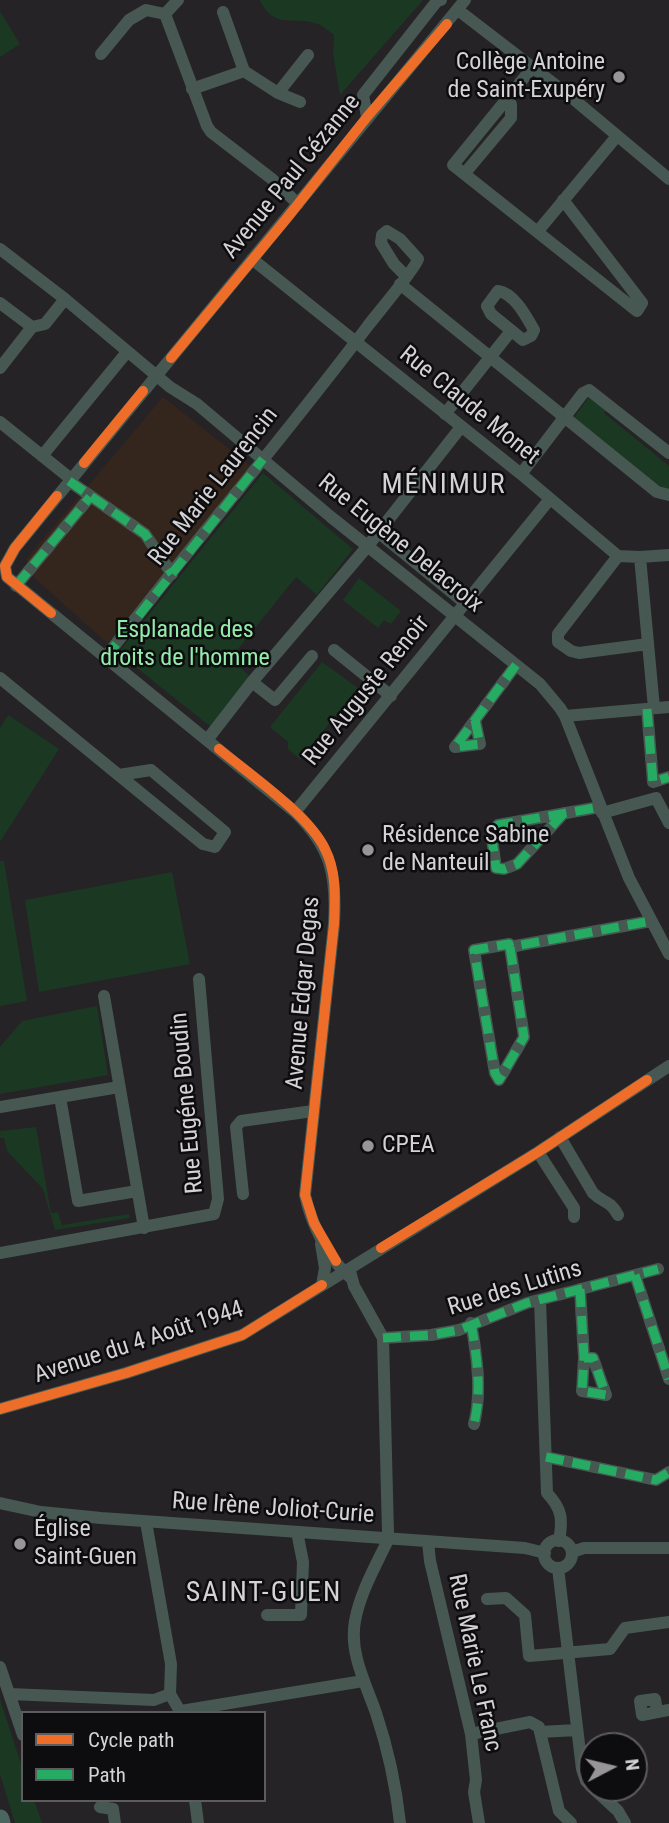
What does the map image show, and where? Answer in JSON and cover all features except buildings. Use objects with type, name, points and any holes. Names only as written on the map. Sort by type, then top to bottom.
[{"type":"street","points":[[165,14],[178,0]]},
{"type":"street","points":[[367,117],[363,95],[437,1],[441,0]]},
{"type":"street","points":[[460,3],[533,68],[669,179]]},
{"type":"street","name":"Avenue Paul Cézanne","points":[[8,581],[5,566],[15,548],[460,3]]},
{"type":"street","points":[[101,54],[144,5],[165,14],[211,132],[272,179],[298,204]]},
{"type":"street","points":[[223,12],[244,71],[278,93],[300,102]]},
{"type":"street","points":[[278,93],[308,55]]},
{"type":"street","points":[[533,68],[453,165],[637,311],[642,303],[563,200]]},
{"type":"street","points":[[192,89],[244,71]]},
{"type":"street","points":[[538,231],[617,136]]},
{"type":"street","name":"Rue Eugène Delacroix","points":[[0,250],[65,299],[156,375],[197,404],[367,547],[540,684],[565,716],[629,878],[669,954]]},
{"type":"street","name":"Rue Claude Monet","points":[[252,259],[521,474],[618,556]]},
{"type":"street","name":"Rue Marie Laurencin","points":[[105,658],[356,343],[402,280],[489,358]]},
{"type":"street","points":[[0,368],[32,327],[45,324],[65,299]]},
{"type":"street","points":[[0,303],[32,327]]},
{"type":"street","points":[[445,414],[511,331]]},
{"type":"street","points":[[42,456],[127,352]]},
{"type":"street","points":[[489,358],[657,492],[669,495]]},
{"type":"street","points":[[521,474],[583,393],[589,390],[669,453]]},
{"type":"street","points":[[0,422],[90,497],[145,534],[172,574]]},
{"type":"street","points":[[207,740],[252,682],[367,547],[461,427]]},
{"type":"street","points":[[8,581],[90,497]]},
{"type":"street","name":"Rue Auguste Renoir","points":[[295,812],[550,499]]},
{"type":"street","points":[[378,532],[465,603]]},
{"type":"street","points":[[648,644],[579,653],[570,651],[558,642],[558,634],[618,556],[669,555]]},
{"type":"street","points":[[640,557],[648,644],[653,782],[669,777]]},
{"type":"street","name":"Avenue Edgar Degas","points":[[8,581],[295,812],[326,849],[332,866],[335,895],[305,1195],[320,1234],[348,1272]]},
{"type":"street","points":[[334,650],[391,696]]},
{"type":"street","points":[[252,682],[275,700],[312,656]]},
{"type":"street","points":[[475,720],[516,665]]},
{"type":"street","points":[[0,678],[203,844],[215,847],[225,832],[151,770],[119,775]]},
{"type":"street","points":[[565,716],[669,707]]},
{"type":"street","points":[[564,813],[517,864],[504,869],[496,867],[491,832],[498,825],[564,813],[601,810],[656,798],[669,823]]},
{"type":"street","points":[[510,947],[524,1037],[499,1080],[495,1073],[474,950],[509,944],[510,947],[651,921]]},
{"type":"street","name":"Rue Eugéne Boudin","points":[[0,1253],[214,1214],[218,1199],[199,979]]},
{"type":"street","points":[[104,996],[144,1228]]},
{"type":"street","name":"Avenue du 4 Août 1944","points":[[0,1409],[126,1373],[242,1335],[322,1285],[348,1272],[667,1070]]},
{"type":"street","points":[[0,1107],[119,1087]]},
{"type":"street","points":[[60,1097],[78,1202],[137,1191]]},
{"type":"street","points":[[243,1194],[236,1127],[241,1121],[313,1111]]},
{"type":"street","points":[[560,1136],[593,1193],[612,1203],[618,1214]]},
{"type":"street","points":[[538,1152],[573,1208],[575,1217]]},
{"type":"street","points":[[307,1204],[317,1215],[383,1338],[388,1538],[359,1603],[354,1624],[355,1650],[363,1681],[376,1712],[396,1790],[400,1823]]},
{"type":"street","points":[[320,1234],[325,1268],[322,1285]]},
{"type":"street","name":"Rue des Lutins","points":[[383,1338],[431,1335],[459,1329],[540,1300],[658,1269]]},
{"type":"street","points":[[635,1275],[669,1380]]},
{"type":"street","points":[[580,1289],[584,1358]]},
{"type":"street","points":[[540,1300],[547,1493],[557,1503],[562,1514],[559,1541]]},
{"type":"street","points":[[471,1323],[478,1383],[474,1424]]},
{"type":"street","points":[[546,1457],[656,1480],[669,1472]]},
{"type":"street","name":"Rue Irène Joliot-Curie","points":[[0,1503],[41,1512],[146,1522],[525,1548],[545,1553]]},
{"type":"street","points":[[146,1522],[171,1664],[170,1695],[180,1711]]},
{"type":"street","points":[[267,1615],[301,1615],[303,1562],[297,1532]]},
{"type":"street","points":[[559,1541],[568,1544],[572,1552],[569,1563],[558,1568],[546,1561],[545,1553],[548,1545],[559,1541]]},
{"type":"street","name":"Rue Marie Le Franc","points":[[428,1542],[430,1561],[471,1734],[476,1780],[474,1792],[479,1823]]},
{"type":"street","points":[[572,1552],[584,1548],[669,1548]]},
{"type":"street","points":[[558,1568],[578,1738]]},
{"type":"street","points":[[487,1599],[506,1598],[525,1615],[529,1656],[610,1649],[625,1628],[669,1622]]},
{"type":"street","points":[[0,1667],[21,1729]]},
{"type":"street","points":[[187,1711],[363,1681]]},
{"type":"street","points":[[9,1693],[155,1700],[170,1695]]},
{"type":"street","points":[[471,1734],[530,1722],[539,1727],[559,1811],[571,1823]]},
{"type":"street","points":[[540,1732],[577,1730]]},
{"type":"street","points":[[195,1802],[198,1823]]},
{"type":"street","points":[[609,1802],[625,1823]]},
{"type":"street","points":[[100,1807],[113,1809],[115,1823]]},
{"type":"shaded area","points":[[163,397],[251,466],[155,591],[107,643],[30,574],[27,558]]},
{"type":"green space","points":[[260,0],[423,0],[340,95],[333,53],[334,35],[311,22],[272,16]]},
{"type":"green space","points":[[0,11],[20,44],[0,57]]},
{"type":"green space","points":[[589,397],[607,408],[604,413],[669,466],[669,493],[572,420]]},
{"type":"green space","name":"Esplanade des droits de l'homme","points":[[263,473],[353,549],[317,595],[296,577],[230,659],[251,677],[211,727],[118,653]]},
{"type":"green space","points":[[359,578],[401,611],[391,624],[384,620],[378,628],[343,600]]},
{"type":"green space","points":[[322,662],[358,688],[300,759],[288,749],[288,742],[270,727]]},
{"type":"green space","points":[[8,715],[59,749],[0,842],[0,728]]},
{"type":"green space","points":[[0,861],[4,861],[27,1001],[0,1006]]},
{"type":"green space","points":[[172,872],[190,964],[39,992],[25,900]]},
{"type":"green space","points":[[97,1006],[108,1075],[0,1094],[0,1047],[22,1021]]},
{"type":"green space","points":[[36,1127],[51,1213],[58,1212],[62,1225],[129,1214],[130,1218],[55,1230],[43,1189],[7,1151],[4,1138],[0,1138],[0,1131]]},
{"type":"green space","points":[[0,1699],[21,1764],[21,1802],[35,1802],[42,1823],[15,1823],[0,1774]]},
{"type":"marked path","points":[[105,658],[263,459]]},
{"type":"marked path","points":[[69,481],[145,534],[172,574]]},
{"type":"marked path","points":[[16,586],[90,497]]},
{"type":"marked path","points":[[475,720],[480,744],[455,747],[516,665]]},
{"type":"marked path","points":[[647,709],[653,782],[669,777]]},
{"type":"marked path","points":[[564,813],[517,864],[504,869],[496,868],[491,832],[498,825],[600,807]]},
{"type":"marked path","points":[[510,947],[524,1037],[499,1080],[495,1073],[474,950],[509,944],[510,947],[651,921]]},
{"type":"marked path","points":[[383,1338],[459,1330],[527,1303],[658,1269]]},
{"type":"marked path","points":[[635,1275],[669,1379]]},
{"type":"marked path","points":[[580,1289],[584,1358],[582,1391],[606,1395],[593,1358],[584,1358]]},
{"type":"marked path","points":[[471,1323],[478,1387],[474,1424]]},
{"type":"marked path","points":[[546,1457],[656,1480],[669,1472]]},
{"type":"cycle path","points":[[171,358],[367,117],[447,24]]},
{"type":"cycle path","points":[[84,463],[143,391]]},
{"type":"cycle path","points":[[51,613],[7,577],[5,566],[15,548],[57,496]]},
{"type":"cycle path","points":[[219,749],[306,823],[325,849],[332,867],[334,924],[305,1195],[314,1223],[336,1261]]},
{"type":"cycle path","points":[[381,1248],[538,1152],[647,1080]]},
{"type":"cycle path","points":[[0,1409],[126,1373],[242,1335],[322,1285]]},
{"type":"place","name":"Collège Antoine de Saint-Exupéry","points":[[619,77]]},
{"type":"place","name":"Résidence Sabine de Nanteuil","points":[[368,850]]},
{"type":"place","name":"CPEA","points":[[368,1146]]},
{"type":"place","name":"Église Saint-Guen","points":[[20,1544]]},
{"type":"district","name":"MÉNIMUR","points":[[444,486]]},
{"type":"district","name":"SAINT-GUEN","points":[[264,1594]]}]
